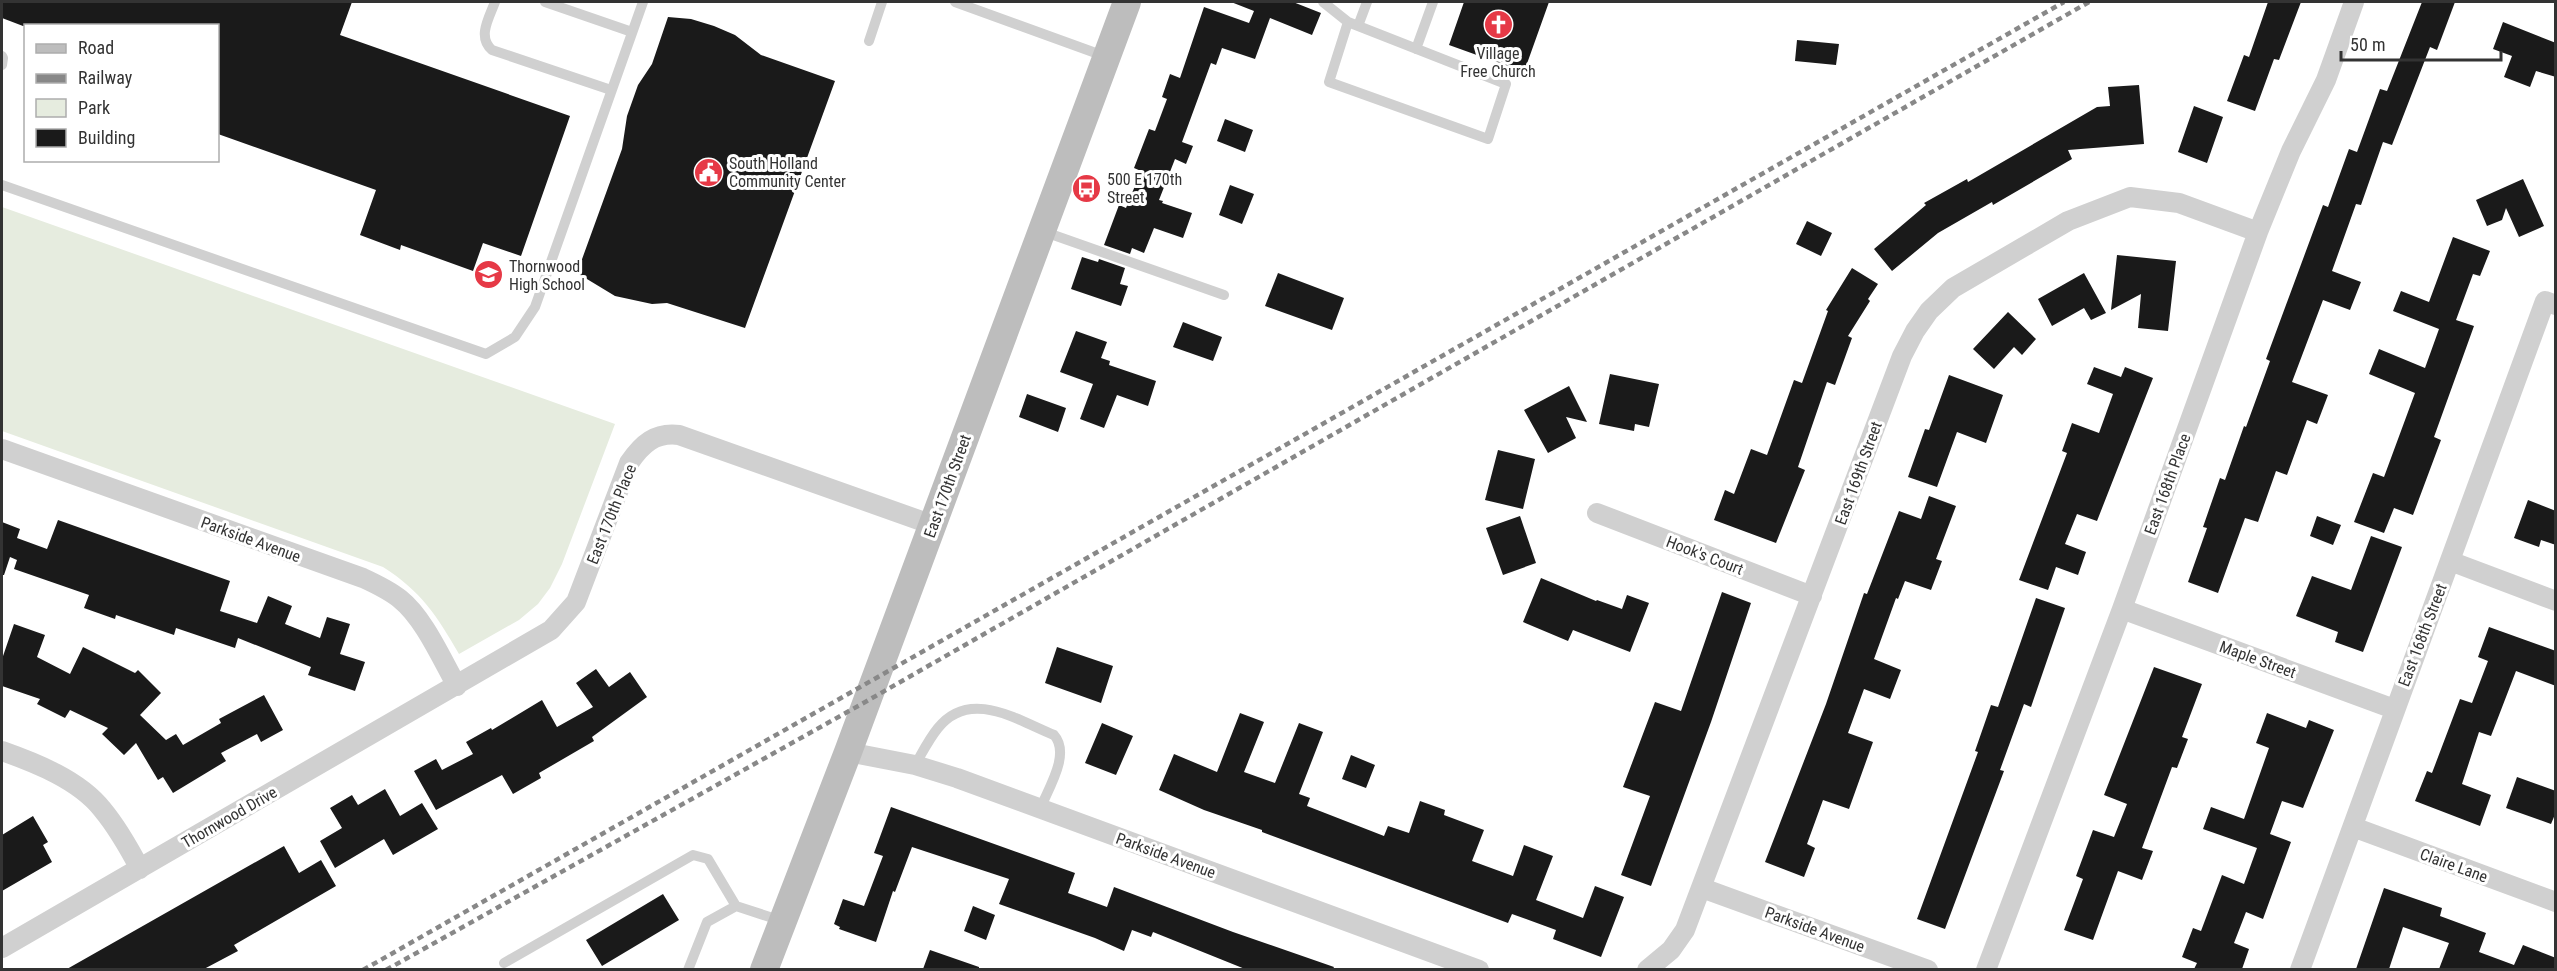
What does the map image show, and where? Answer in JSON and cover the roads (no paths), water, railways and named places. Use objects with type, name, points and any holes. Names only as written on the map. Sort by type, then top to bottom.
[{"type":"street","name":"East 170th Street","points":[[764,969],[848,752],[1127,2]]},
{"type":"street","name":"East 168th Place","points":[[1986,969],[2122,609],[2258,232],[2291,151],[2326,80],[2355,2]]},
{"type":"street","name":"East 169th Street","points":[[1647,969],[1671,950],[1685,930],[1902,356],[1929,311],[1953,288],[2068,221],[2130,197],[2179,203],[2258,232]]},
{"type":"street","name":"East 168th Street","points":[[2300,969],[2394,708],[2550,303]]},
{"type":"street","name":"East 170th Place","points":[[457,686],[551,630],[565,617],[576,602],[629,463],[639,449],[652,438],[666,433],[680,435],[933,525]]},
{"type":"street","name":"Parkside Avenue","points":[[2,449],[363,578],[384,588],[402,601],[424,629],[457,686]]},
{"type":"street","name":"Hook's Court","points":[[1597,513],[1812,596]]},
{"type":"street","points":[[2450,561],[2556,601]]},
{"type":"street","name":"Maple Street","points":[[2122,609],[2394,708]]},
{"type":"street","name":"Thornwood Drive","points":[[2,948],[457,686]]},
{"type":"street","points":[[2,751],[34,764],[78,788],[101,808],[140,869]]},
{"type":"street","name":"Parkside Avenue","points":[[848,752],[915,765],[1479,969]]},
{"type":"street","name":"Claire Lane","points":[[2352,827],[2556,902]]},
{"type":"street","name":"Parkside Avenue","points":[[1702,888],[1928,969]]},
{"type":"lane","points":[[495,2],[483,37],[486,45],[492,50],[611,90]]},
{"type":"lane","points":[[546,2],[632,32]]},
{"type":"lane","points":[[2,185],[486,354],[515,337],[535,307],[643,2]]},
{"type":"lane","points":[[869,41],[882,2]]},
{"type":"lane","points":[[955,2],[1107,57]]},
{"type":"lane","points":[[1323,2],[1353,24],[1506,84],[1488,140],[1329,82],[1353,24],[1367,2]]},
{"type":"lane","points":[[1416,49],[1432,2]]},
{"type":"lane","points":[[2,56],[2,65]]},
{"type":"lane","points":[[1042,231],[1224,295]]},
{"type":"lane","points":[[915,765],[939,727],[959,713],[974,708],[987,708],[1054,735],[1060,741],[1061,753],[1058,764],[1040,809]]},
{"type":"lane","points":[[504,963],[693,855],[708,859],[736,906],[782,921]]},
{"type":"lane","points":[[688,969],[707,922],[736,906]]},
{"type":"railway","points":[[363,970],[2064,2]]},
{"type":"railway","points":[[386,970],[867,701],[2089,2]]},
{"type":"place","name":"Village Free Church","points":[[1498,25]]},
{"type":"place","name":"South Holland Community Center","points":[[708,172]]},
{"type":"place","name":"500 E 170th Street","points":[[1086,188]]},
{"type":"place","name":"Thornwood High School","points":[[488,275]]}]
